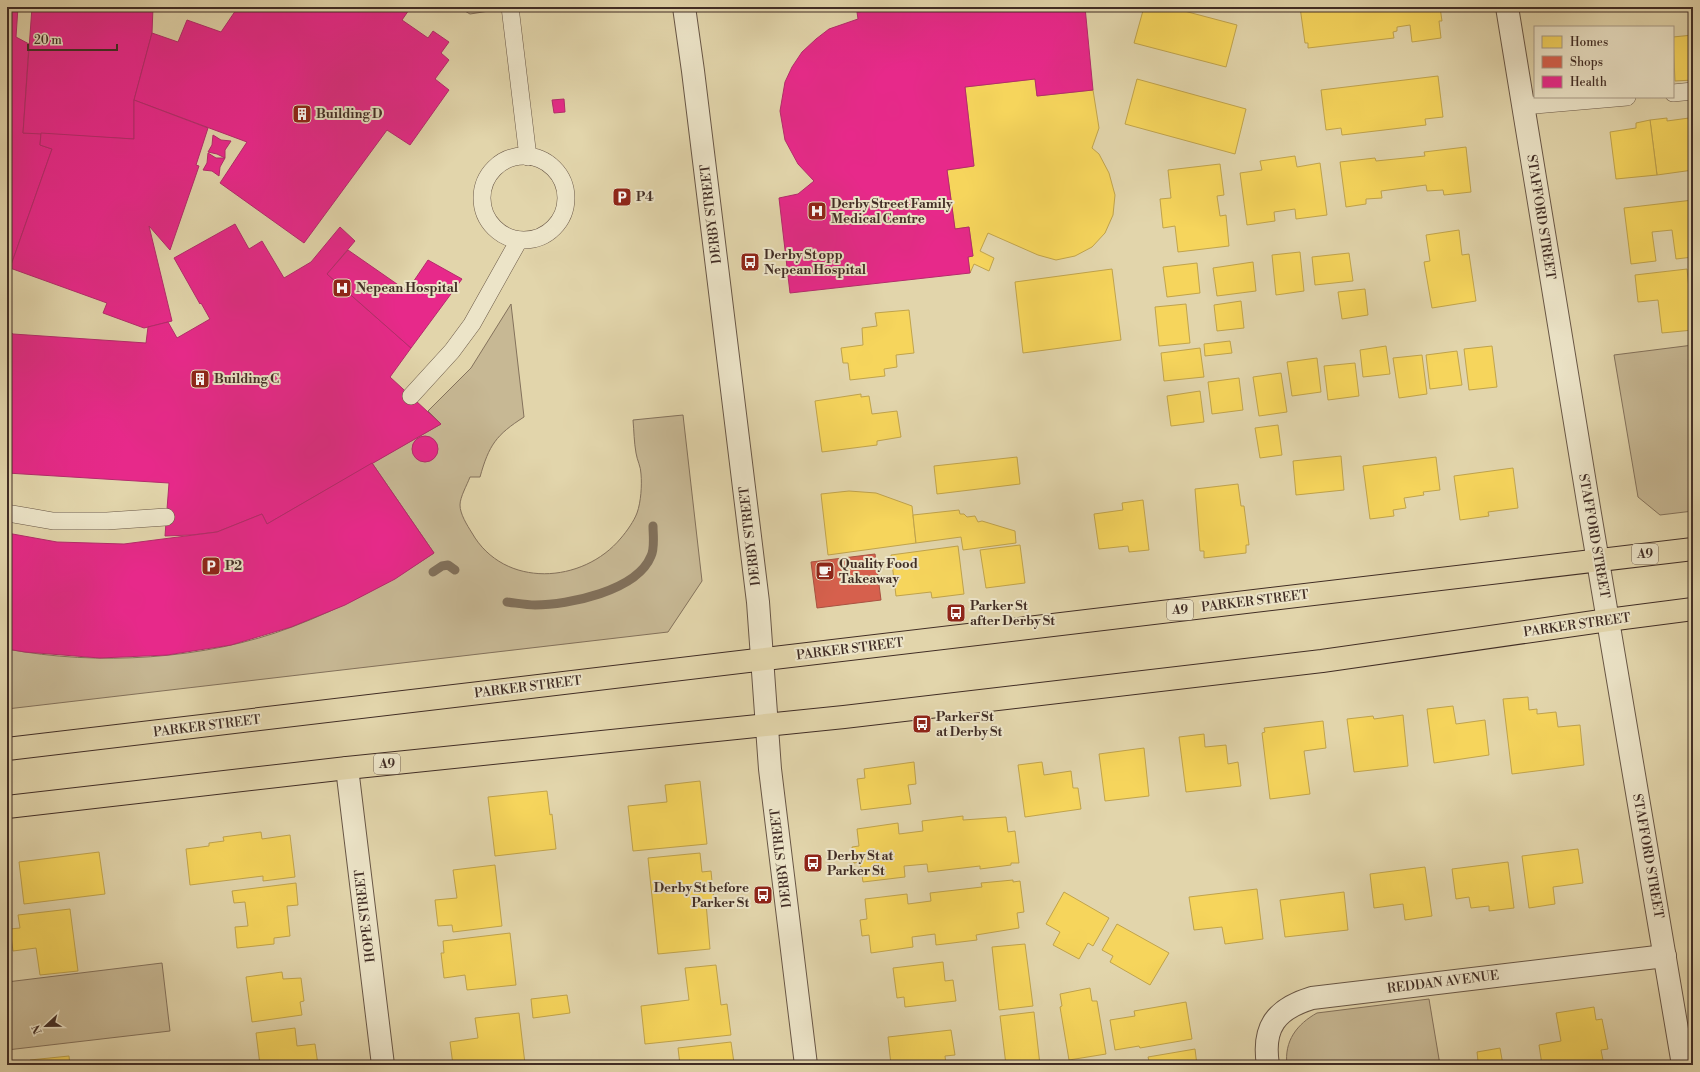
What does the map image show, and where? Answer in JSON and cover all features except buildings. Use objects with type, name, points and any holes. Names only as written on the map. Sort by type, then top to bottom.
[{"type":"highway","name":"PARKER STREET","points":[[7,749],[1693,549]]},
{"type":"highway","name":"PARKER STREET","points":[[7,807],[347,768],[767,725],[1322,662],[1693,609]]},
{"type":"street","name":"DERBY STREET","points":[[684,7],[694,71],[755,580],[770,770],[806,1065]]},
{"type":"street","name":"STAFFORD STREET","points":[[1507,7],[1665,956],[1684,1009],[1683,1065]]},
{"type":"street","name":"HOPE STREET","points":[[347,768],[383,1065]]},
{"type":"street","name":"REDDAN AVENUE","points":[[1268,1065],[1267,1039],[1274,1021],[1291,1005],[1312,998],[1665,956]]},
{"type":"lane","points":[[510,7],[528,157]]},
{"type":"lane","points":[[1674,93],[1693,91]]},
{"type":"lane","points":[[1523,106],[1615,98]]},
{"type":"lane","points":[[528,157],[541,160],[552,167],[560,177],[565,189],[566,203],[562,215],[555,226],[545,234],[533,240],[519,240],[506,236],[496,229],[488,219],[483,206],[483,194],[486,181],[493,170],[503,162],[515,158],[528,157]]},
{"type":"lane","points":[[411,396],[452,351],[472,324],[519,240]]},
{"type":"lane","points":[[7,513],[53,520],[107,521],[166,517]]},
{"type":"shaded area","points":[[458,7],[488,7],[489,11],[470,14]]},
{"type":"shaded area","points":[[511,304],[524,417],[500,435],[490,449],[480,477],[470,477],[460,502],[460,508],[464,519],[472,533],[486,551],[503,564],[523,571],[544,574],[566,571],[586,564],[605,553],[621,538],[637,513],[640,499],[641,478],[635,449],[633,420],[683,415],[702,581],[668,632],[7,709],[7,649],[77,657],[114,658],[151,657],[223,647],[292,627],[329,612],[400,575],[434,553],[372,463],[441,424],[428,411],[471,368]]},
{"type":"shaded area","points":[[1693,345],[1693,511],[1660,515],[1638,497],[1614,355]]},
{"type":"shaded area","points":[[162,963],[170,1031],[7,1050],[7,982]]},
{"type":"shaded area","points":[[1429,999],[1440,1065],[1287,1065],[1288,1048],[1293,1034],[1303,1022],[1317,1013]]},
{"type":"waterway","points":[[507,602],[535,605],[565,602],[583,599],[617,587],[632,578],[643,568],[651,556],[653,545],[653,526]]},
{"type":"waterway","points":[[433,572],[442,566],[448,565],[455,570]]},
{"type":"place","name":"Building D","points":[[302,114]]},
{"type":"place","name":"P4","points":[[622,197]]},
{"type":"place","name":"Derby Street Family Medical Centre","points":[[817,211]]},
{"type":"place","name":"Derby St opp Nepean Hospital","points":[[750,262]]},
{"type":"place","name":"Nepean Hospital","points":[[342,288]]},
{"type":"place","name":"Building C","points":[[200,379]]},
{"type":"place","name":"P2","points":[[211,566]]},
{"type":"place","name":"Quality Food Takeaway","points":[[825,571]]},
{"type":"place","name":"Parker St after Derby St","points":[[956,613]]},
{"type":"place","name":"Parker St at Derby St","points":[[922,724]]},
{"type":"place","name":"Derby St at Parker St","points":[[813,863]]},
{"type":"place","name":"Derby St before Parker St","points":[[763,895]]}]
